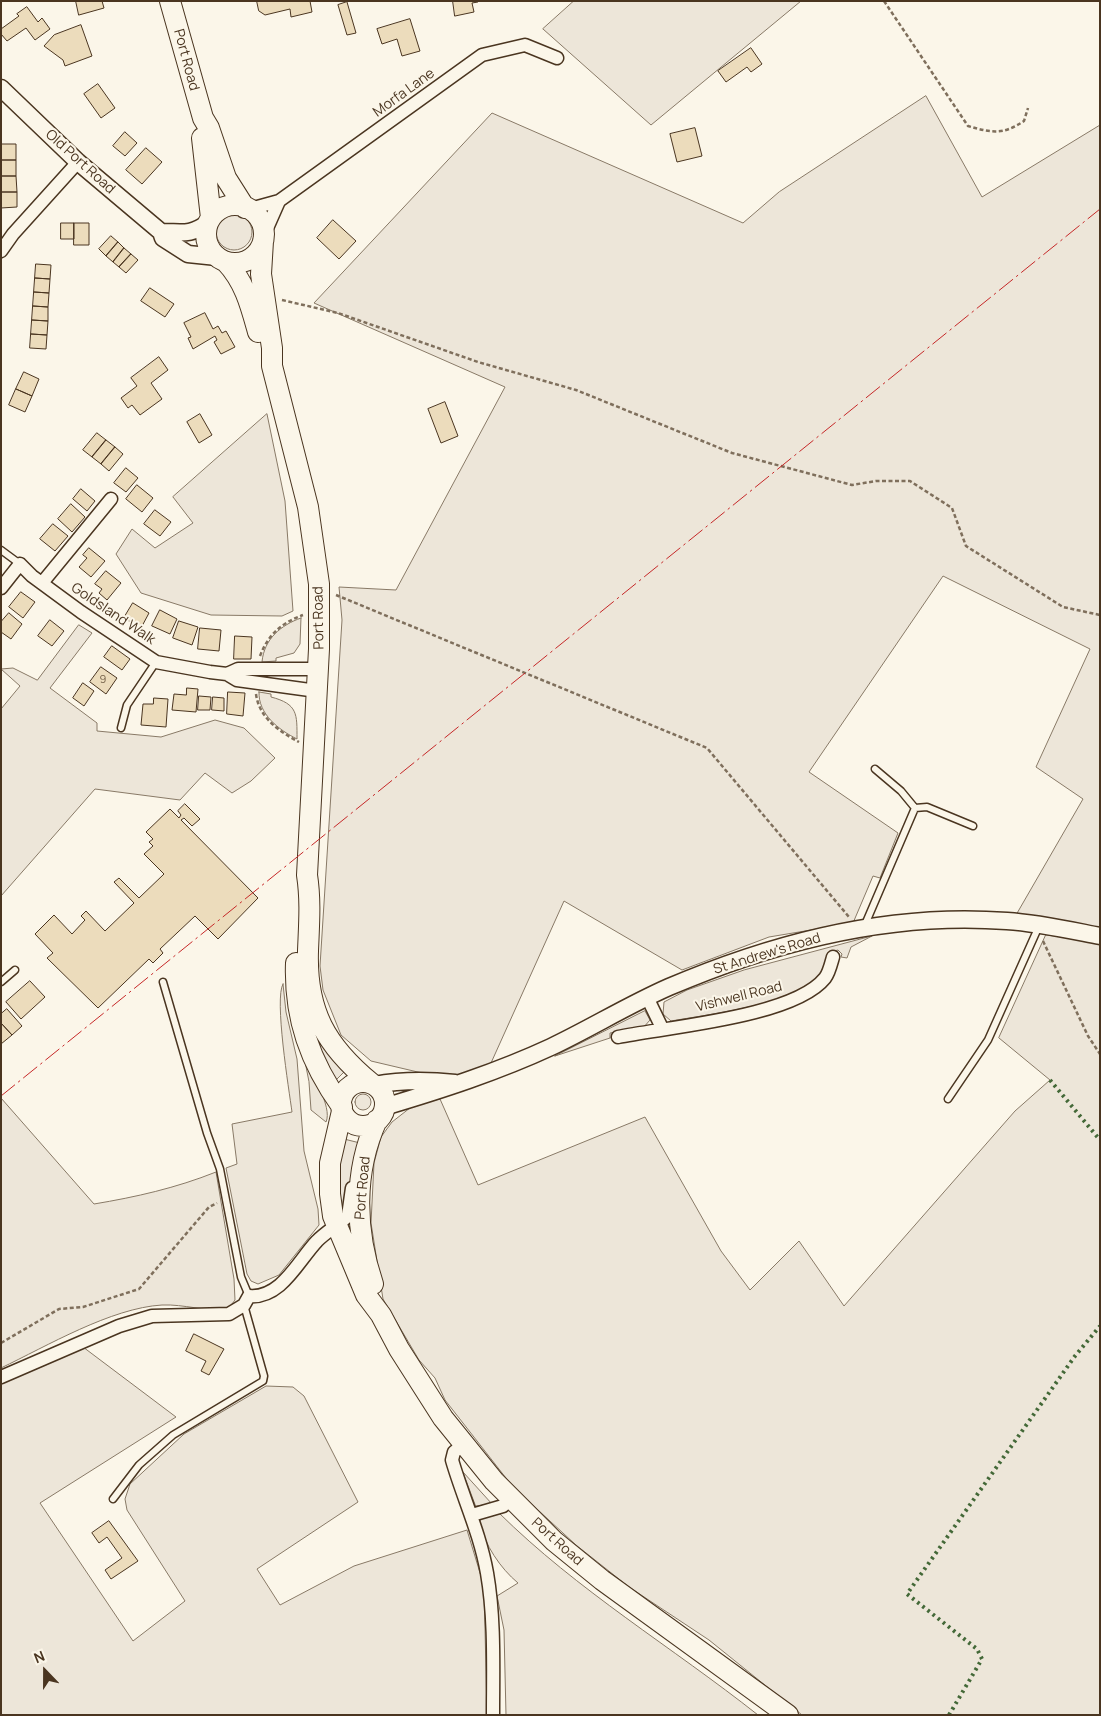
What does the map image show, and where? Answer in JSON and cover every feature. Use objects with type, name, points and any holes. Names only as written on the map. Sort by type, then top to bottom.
[{"type":"main road","name":"Port Road","points":[[170,1],[202,118],[209,128],[226,178],[247,208],[261,221],[263,238],[261,274],[272,348],[272,366],[308,506],[319,594],[318,669],[307,875],[311,902],[309,979],[314,1006],[320,1024],[329,1041],[352,1068],[372,1084]]},
{"type":"main road","name":"Port Road","points":[[202,118],[201,130],[210,220],[206,232],[207,242],[221,260],[234,270],[245,289],[262,350],[272,366]]},
{"type":"main road","points":[[210,220],[226,206],[247,208]]},
{"type":"main road","points":[[221,260],[236,264],[252,258],[263,238]]},
{"type":"main road","name":"Port Road","points":[[307,875],[300,901],[296,979],[299,1013],[307,1045],[315,1063],[342,1109],[331,1151],[329,1176],[332,1209],[366,1295],[381,1315],[426,1393],[464,1444],[511,1499],[581,1564],[788,1715]]},
{"type":"main road","points":[[354,1084],[372,1084],[382,1093],[381,1114],[371,1124],[359,1125],[346,1118],[342,1109],[343,1094],[354,1084]]},
{"type":"main road","name":"Port Road","points":[[381,1114],[368,1144],[361,1177],[360,1231],[381,1315]]},
{"type":"street","name":"Morfa Lane","points":[[247,208],[279,201],[482,56],[525,45],[557,58]]},
{"type":"street","name":"Old Port Road","points":[[1,88],[78,162],[161,232],[163,238],[188,254],[221,260]]},
{"type":"street","points":[[1,251],[13,234],[78,162]]},
{"type":"street","points":[[263,238],[279,201]]},
{"type":"street","points":[[161,232],[184,234],[197,230],[210,220]]},
{"type":"street","points":[[42,583],[111,499]]},
{"type":"street","points":[[1,588],[20,564]]},
{"type":"street","name":"Goldsland Walk","points":[[20,564],[42,583],[156,662],[190,670],[227,674],[237,680],[318,669]]},
{"type":"street","name":"Goldsland Walk","points":[[257,676],[317,691]]},
{"type":"street","name":"St Andrew's Road","points":[[381,1114],[455,1083],[494,1071],[552,1046],[647,997],[729,964],[783,947],[857,930],[966,920],[1008,921],[1037,931],[1100,936]]},
{"type":"street","name":"Vishwell Road","points":[[618,1037],[723,1019],[777,1006],[808,992],[825,978],[834,957]]},
{"type":"street","points":[[647,997],[662,1028]]},
{"type":"street","name":"St Andrew's Road","points":[[372,1084],[393,1081],[432,1080],[455,1083]]},
{"type":"street","points":[[1,1377],[119,1326],[152,1316],[228,1314],[247,1300],[259,1297],[279,1286],[319,1240],[348,1216],[352,1188],[361,1177]]},
{"type":"street","points":[[464,1444],[454,1452],[452,1460],[472,1515],[488,1574],[493,1644],[493,1715]]},
{"type":"street","points":[[472,1515],[503,1506],[511,1499]]},
{"type":"lane","points":[[1,550],[20,564]]},
{"type":"lane","points":[[121,728],[127,705],[156,662]]},
{"type":"lane","points":[[875,769],[900,791],[915,808]]},
{"type":"lane","points":[[915,808],[927,807],[973,826]]},
{"type":"lane","points":[[857,930],[915,808]]},
{"type":"lane","points":[[948,1099],[988,1040],[1037,931]]},
{"type":"lane","points":[[1,982],[15,970]]},
{"type":"lane","points":[[113,1499],[139,1465],[173,1434],[263,1381],[264,1376],[241,1276],[220,1169],[207,1134],[163,982]]},
{"type":"path","points":[[884,1],[968,126],[986,131],[1009,131],[1024,121],[1028,108]]},
{"type":"path","points":[[277,299],[338,313],[478,362],[576,390],[732,452],[852,485],[876,481],[910,481],[952,508],[966,546],[1063,607],[1100,615]]},
{"type":"path","points":[[319,594],[330,592],[707,748],[857,930]]},
{"type":"path","points":[[300,742],[277,729],[267,719],[257,700],[257,676],[266,641],[277,628],[304,615]]},
{"type":"path","points":[[1037,931],[1045,942],[1088,1036],[1100,1054]]},
{"type":"path","points":[[1,1343],[59,1309],[83,1307],[138,1289],[209,1207],[226,1197]]},
{"type":"shaded area","points":[[574,1],[801,1],[651,125],[543,29]]},
{"type":"shaded area","points":[[926,96],[982,197],[1100,125],[1100,928],[1016,915],[1083,799],[1036,767],[1090,649],[943,576],[809,772],[898,833],[880,878],[873,876],[853,923],[769,937],[682,970],[564,901],[491,1063],[460,1076],[422,1073],[371,1061],[341,1035],[323,990],[320,966],[342,620],[339,587],[396,590],[505,387],[314,303],[492,113],[743,223],[779,192]]},
{"type":"shaded area","points":[[234,214],[241,215],[247,219],[251,225],[251,239],[247,245],[241,249],[234,250],[227,249],[221,245],[217,239],[216,232],[217,225],[221,219],[227,215]]},
{"type":"shaded area","points":[[267,414],[285,501],[293,611],[282,616],[211,615],[141,593],[116,554],[132,529],[155,548],[193,523],[173,497]]},
{"type":"shaded area","points":[[301,618],[300,644],[294,653],[276,658],[276,661],[262,662],[266,646],[275,634],[280,629]]},
{"type":"shaded area","points":[[79,625],[92,633],[50,688],[97,723],[97,731],[161,737],[215,720],[244,728],[275,758],[251,781],[232,793],[205,773],[180,800],[95,789],[1,896],[1,709],[20,686],[1,669],[13,668],[37,680]]},
{"type":"shaded area","points":[[259,692],[271,694],[271,697],[291,707],[296,717],[297,739],[283,731],[266,714],[262,707]]},
{"type":"shaded area","points":[[1046,935],[1100,941],[1100,1715],[802,1715],[709,1640],[629,1587],[576,1545],[513,1487],[445,1400],[435,1378],[419,1360],[383,1299],[371,1223],[374,1163],[381,1137],[392,1122],[415,1104],[440,1099],[478,1185],[645,1117],[721,1251],[750,1290],[799,1241],[844,1306],[1015,1111],[1050,1080],[999,1038]]},
{"type":"shaded area","points":[[872,936],[851,947],[847,958],[841,957],[842,954],[838,950],[831,952],[823,974],[812,984],[796,993],[752,1006],[671,1021],[663,1014],[664,1002],[687,990],[744,970]]},
{"type":"shaded area","points":[[283,984],[286,1012],[297,1059],[304,1151],[318,1209],[319,1225],[279,1275],[258,1284],[251,1281],[247,1274],[226,1168],[237,1164],[232,1124],[292,1112],[281,1025],[280,1007]]},
{"type":"shaded area","points":[[307,1009],[344,1072],[335,1081],[327,1071]]},
{"type":"shaded area","points":[[645,1011],[650,1020],[643,1028],[610,1033],[610,1038],[555,1056]]},
{"type":"shaded area","points":[[304,1056],[324,1098],[327,1115],[326,1122],[311,1110],[309,1082]]},
{"type":"shaded area","points":[[360,1094],[366,1094],[371,1099],[369,1108],[360,1110],[355,1105],[355,1099]]},
{"type":"shaded area","points":[[1,1098],[94,1204],[156,1191],[216,1172],[234,1279],[235,1300],[228,1309],[212,1310],[162,1305],[122,1313],[80,1329],[1,1368]]},
{"type":"shaded area","points":[[344,1139],[360,1143],[343,1213],[339,1211],[337,1169]]},
{"type":"shaded area","points":[[83,1347],[176,1417],[40,1503],[133,1641],[185,1601],[127,1510],[125,1499],[130,1484],[184,1434],[266,1386],[293,1387],[304,1396],[358,1502],[257,1569],[280,1605],[354,1566],[467,1530],[484,1586],[487,1715],[1,1715],[1,1383]]},
{"type":"shaded area","points":[[463,1472],[492,1504],[476,1506]]},
{"type":"shaded area","points":[[499,1513],[529,1541],[593,1593],[758,1715],[506,1715],[504,1630],[497,1596],[518,1583],[494,1556],[479,1522],[483,1517]]},
{"type":"building","points":[[76,1],[102,1],[104,8],[79,15]]},
{"type":"building","points":[[257,1],[310,1],[312,12],[291,17],[290,9],[265,15],[259,11]]},
{"type":"building","points":[[453,1],[478,2],[472,3],[474,12],[455,16]]},
{"type":"building","points":[[347,2],[356,33],[347,35],[338,5]]},
{"type":"building","points":[[27,7],[38,22],[42,18],[50,29],[35,40],[26,28],[7,41],[1,34],[1,29],[19,16],[17,14]]},
{"type":"building","points":[[410,19],[420,51],[402,56],[397,39],[382,44],[377,29]]},
{"type":"building","points":[[81,25],[92,56],[65,66],[63,60],[44,46],[54,35]]},
{"type":"building","points":[[751,48],[762,64],[751,72],[747,67],[726,82],[718,71]]},
{"type":"building","points":[[98,84],[115,108],[101,118],[84,94]]},
{"type":"building","points":[[695,128],[702,156],[677,162],[670,134]]},
{"type":"building","points":[[125,132],[137,143],[125,156],[113,146]]},
{"type":"building","points":[[1,144],[16,144],[16,160],[1,160]]},
{"type":"building","points":[[146,148],[162,162],[142,184],[126,170]]},
{"type":"building","points":[[1,160],[16,160],[16,176],[1,176]]},
{"type":"building","points":[[1,176],[16,176],[17,192],[1,192]]},
{"type":"building","points":[[1,192],[17,192],[17,207],[1,208]]},
{"type":"building","points":[[333,220],[356,241],[339,259],[317,238]]},
{"type":"building","points":[[61,223],[74,223],[74,239],[61,239]]},
{"type":"building","points":[[74,223],[89,223],[89,245],[74,245]]},
{"type":"building","points":[[111,236],[118,242],[106,256],[99,249]]},
{"type":"building","points":[[118,242],[124,248],[113,262],[106,256]]},
{"type":"building","points":[[124,248],[131,254],[119,267],[113,262]]},
{"type":"building","points":[[131,254],[138,260],[126,273],[119,267]]},
{"type":"building","points":[[36,264],[51,265],[50,279],[35,278]]},
{"type":"building","points":[[35,278],[50,279],[49,293],[34,292]]},
{"type":"building","points":[[150,288],[174,304],[165,317],[141,301]]},
{"type":"building","points":[[34,292],[49,293],[48,307],[33,306]]},
{"type":"building","points":[[33,306],[48,307],[48,321],[32,320]]},
{"type":"building","points":[[205,313],[213,329],[218,326],[222,333],[226,331],[235,347],[221,354],[214,342],[217,340],[215,336],[193,349],[188,338],[191,337],[184,323]]},
{"type":"building","points":[[32,320],[48,321],[47,335],[31,334]]},
{"type":"building","points":[[31,334],[47,335],[46,349],[30,348]]},
{"type":"building","points":[[159,357],[168,370],[151,383],[162,399],[140,415],[132,405],[128,408],[121,398],[137,386],[131,378]]},
{"type":"building","points":[[24,372],[39,379],[32,396],[16,389]]},
{"type":"building","points":[[16,389],[32,396],[25,412],[9,405]]},
{"type":"building","points":[[445,402],[458,436],[441,443],[428,409]]},
{"type":"building","points":[[200,414],[212,435],[199,443],[187,422]]},
{"type":"building","points":[[97,433],[106,440],[92,457],[83,450]]},
{"type":"building","points":[[106,440],[115,447],[101,464],[92,457]]},
{"type":"building","points":[[115,447],[123,454],[109,471],[101,464]]},
{"type":"building","points":[[126,468],[138,478],[126,492],[114,483]]},
{"type":"building","points":[[137,485],[153,498],[142,512],[126,499]]},
{"type":"building","points":[[81,489],[95,501],[87,511],[73,499]]},
{"type":"building","points":[[71,504],[85,517],[72,532],[58,519]]},
{"type":"building","points":[[155,510],[171,522],[160,536],[144,524]]},
{"type":"building","points":[[53,524],[68,536],[55,551],[40,539]]},
{"type":"building","points":[[89,548],[105,561],[91,577],[79,567],[87,558],[83,555]]},
{"type":"building","points":[[106,571],[121,583],[107,600],[99,593],[102,589],[95,584]]},
{"type":"building","points":[[21,592],[35,602],[23,618],[9,607]]},
{"type":"building","points":[[133,603],[149,613],[141,628],[124,618]]},
{"type":"building","points":[[160,610],[177,619],[170,634],[152,626]]},
{"type":"building","points":[[9,613],[22,624],[11,639],[1,632],[1,622]]},
{"type":"building","points":[[50,620],[64,631],[52,646],[38,636]]},
{"type":"building","points":[[179,621],[198,627],[192,645],[173,638]]},
{"type":"building","points":[[200,628],[221,630],[219,651],[198,649]]},
{"type":"building","points":[[235,636],[252,637],[251,659],[234,659]]},
{"type":"building","points":[[112,646],[130,659],[122,670],[104,657]]},
{"type":"building","points":[[101,667],[117,678],[106,694],[90,682]]},
{"type":"building","points":[[83,683],[94,691],[84,706],[73,698]]},
{"type":"building","points":[[187,688],[198,689],[196,712],[172,710],[174,694],[186,695]]},
{"type":"building","points":[[228,692],[245,693],[243,716],[227,714]]},
{"type":"building","points":[[199,696],[211,697],[210,710],[198,710]]},
{"type":"building","points":[[213,697],[224,698],[224,711],[212,710]]},
{"type":"building","points":[[154,698],[168,699],[166,727],[141,725],[143,704],[153,704]]},
{"type":"building","points":[[185,804],[200,819],[192,826],[184,818],[181,820],[258,898],[218,939],[195,916],[160,949],[163,953],[153,963],[149,959],[98,1008],[47,958],[53,953],[35,934],[54,915],[72,934],[85,920],[81,916],[86,911],[105,931],[134,903],[114,882],[119,878],[139,898],[164,874],[144,854],[153,846],[149,842],[153,839],[146,832],[170,809],[179,818],[181,815],[178,811]]},
{"type":"building","points":[[30,981],[45,997],[21,1019],[6,1002]]},
{"type":"building","points":[[7,1009],[22,1026],[12,1035],[1,1023],[1,1014]]},
{"type":"building","points":[[1,1023],[12,1035],[1,1044]]},
{"type":"building","points":[[194,1334],[224,1349],[209,1375],[201,1371],[206,1361],[186,1351]]},
{"type":"building","points":[[109,1521],[138,1561],[111,1579],[105,1570],[122,1558],[107,1537],[99,1543],[92,1533]]},
{"type":"hedge","points":[[1050,1080],[1100,1140]]},
{"type":"hedge","points":[[949,1715],[982,1659],[977,1649],[907,1594],[1075,1356],[1100,1326]]},
{"type":"power","points":[[1,1096],[1100,209]]}]
